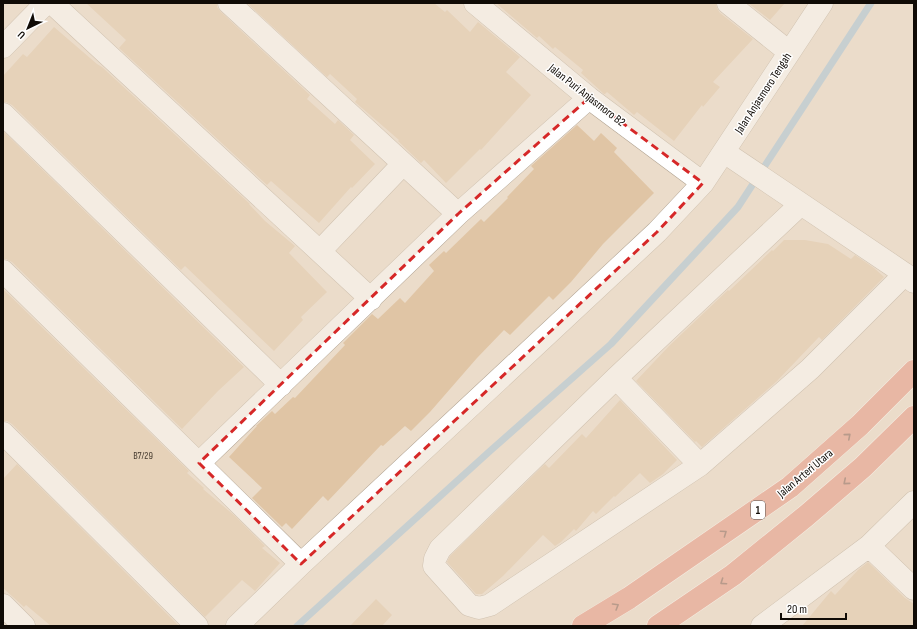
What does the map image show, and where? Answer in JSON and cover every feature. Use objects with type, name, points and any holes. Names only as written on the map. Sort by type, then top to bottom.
[{"type":"highway","name":"Jalan Arteri Utara","points":[[583,626],[629,598],[790,487],[860,426],[914,371]]},
{"type":"highway","points":[[658,626],[733,574],[806,516],[863,467],[914,417]]},
{"type":"street","points":[[3,47],[46,3]]},
{"type":"street","points":[[52,3],[372,299]]},
{"type":"street","points":[[229,3],[458,214]]},
{"type":"street","name":"Jalan Puri Anjasmoro B2","points":[[475,3],[589,98],[703,183]]},
{"type":"street","points":[[728,3],[789,52]]},
{"type":"street","name":"Jalan Anjasmoro Tengah","points":[[237,626],[301,564],[657,232],[703,183],[732,157],[789,52],[822,3]]},
{"type":"street","points":[[199,463],[372,299],[458,214],[589,98]]},
{"type":"street","points":[[3,114],[281,386]]},
{"type":"street","points":[[732,157],[794,199],[909,278],[810,369],[700,465],[490,604],[478,608],[469,605],[434,566],[435,559],[440,549],[616,378],[794,199]]},
{"type":"street","points":[[320,252],[403,164]]},
{"type":"street","points":[[3,271],[301,564]]},
{"type":"street","points":[[616,378],[700,465]]},
{"type":"street","points":[[3,433],[197,626]]},
{"type":"street","points":[[769,624],[868,546],[914,502]]},
{"type":"street","points":[[868,546],[914,589]]},
{"type":"street","points":[[3,605],[24,626]]},
{"type":"highlighted area","points":[[589,98],[703,183],[657,232],[301,564],[199,463],[458,214]]},
{"type":"building","points":[[86,3],[217,3],[217,7],[221,12],[310,95],[307,99],[335,124],[338,120],[354,135],[350,140],[375,164],[352,188],[351,187],[319,223],[271,181],[267,185],[119,48],[126,40]]},
{"type":"building","points":[[247,3],[434,3],[445,12],[447,10],[470,32],[478,22],[520,57],[506,72],[531,95],[481,150],[480,149],[446,183],[424,160],[421,163],[398,141],[399,140],[355,102],[357,99],[330,74],[327,77]]},
{"type":"building","points":[[496,3],[716,3],[720,13],[753,39],[713,82],[720,87],[703,107],[702,105],[674,141],[637,112],[634,115],[607,92],[604,94],[581,73],[583,70],[555,47],[553,49],[539,36],[537,38]]},
{"type":"building","points":[[748,3],[785,3],[770,20]]},
{"type":"building","points":[[54,27],[102,67],[250,204],[265,221],[295,246],[289,253],[327,292],[301,317],[303,320],[274,351],[185,266],[181,270],[12,105],[3,102],[3,76],[23,54],[27,57]]},
{"type":"building","points":[[577,125],[594,141],[601,133],[617,148],[614,152],[654,193],[603,244],[571,282],[553,300],[549,296],[510,335],[504,330],[411,431],[405,426],[383,446],[381,445],[328,501],[323,496],[292,529],[286,523],[282,527],[252,498],[262,488],[229,457],[256,426],[272,411],[275,414],[293,397],[295,398],[345,345],[343,343],[372,314],[378,319],[400,298],[405,303],[434,271],[429,265],[444,251],[446,253],[481,219],[484,222],[534,169],[531,166]]},
{"type":"building","points":[[3,131],[244,367],[218,391],[182,429],[12,262],[3,259]]},
{"type":"building","points":[[784,240],[805,240],[828,244],[851,259],[855,255],[884,277],[822,340],[819,337],[777,381],[702,447],[696,441],[695,442],[636,381],[669,346]]},
{"type":"building","points":[[3,289],[189,471],[187,473],[204,488],[203,489],[235,516],[265,546],[262,548],[280,563],[255,591],[242,580],[205,617],[12,424],[7,421],[3,421]]},
{"type":"building","points":[[620,400],[677,460],[663,474],[650,483],[640,473],[596,514],[593,511],[576,531],[574,529],[555,546],[543,535],[503,576],[482,594],[476,594],[447,562],[450,556],[545,464],[549,468],[582,434],[586,438]]},
{"type":"building","points":[[17,464],[178,626],[51,626],[26,605],[24,607],[3,588],[3,479]]},
{"type":"building","points":[[868,562],[905,598],[914,604],[914,626],[802,626],[831,591],[835,595],[858,570]]},
{"type":"building","points":[[376,599],[392,615],[382,626],[350,626]]},
{"type":"waterway","points":[[297,626],[490,451],[611,344],[738,207],[871,3]]}]
